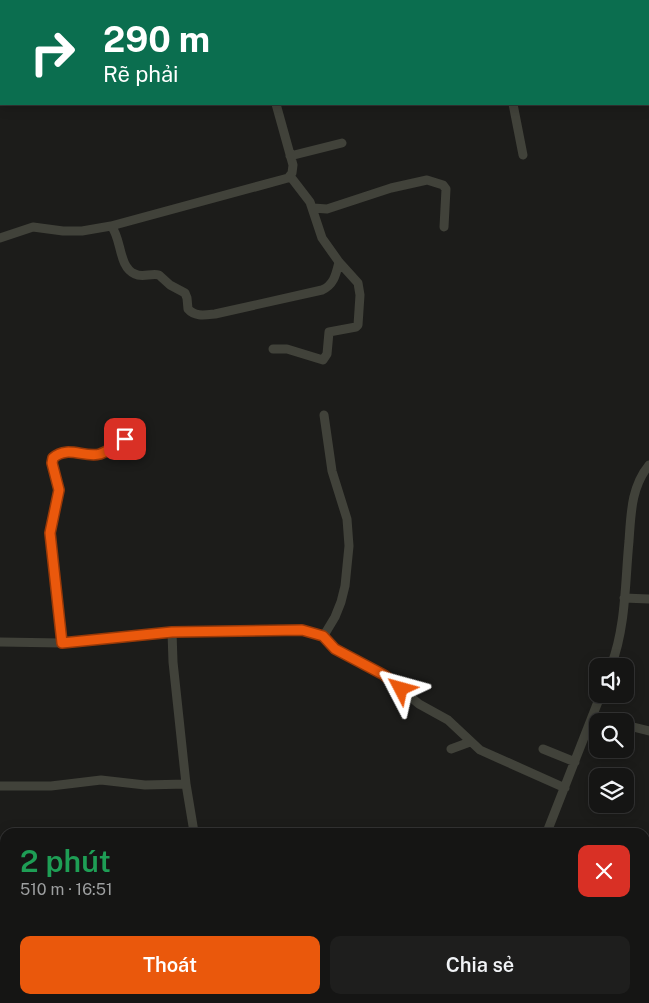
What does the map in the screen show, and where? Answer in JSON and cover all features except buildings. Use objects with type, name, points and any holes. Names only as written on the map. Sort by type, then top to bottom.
[{"type":"street","points":[[0,238],[33,227],[82,232],[111,226],[284,179],[290,176],[293,170],[276,105]]},
{"type":"street","points":[[513,105],[523,155]]},
{"type":"street","points":[[290,156],[342,143]]},
{"type":"street","points":[[272,349],[287,349],[323,360],[327,354],[328,333],[331,330],[357,326],[360,288],[358,283],[339,262],[322,238],[313,208],[306,195],[290,176]]},
{"type":"street","points":[[313,208],[328,209],[391,188],[427,180],[443,185],[446,188],[444,228]]},
{"type":"street","points":[[111,226],[123,259],[130,270],[141,276],[159,275],[170,285],[185,293],[188,309],[198,315],[215,314],[322,290],[333,283],[339,262]]},
{"type":"street","points":[[323,636],[335,617],[341,602],[345,586],[349,546],[347,518],[332,471],[324,415]]},
{"type":"street","points":[[62,643],[50,533],[59,490],[52,463],[53,458],[64,452],[100,454],[140,429]]},
{"type":"street","points":[[613,658],[619,637],[624,598],[633,498],[640,478],[649,465]]},
{"type":"street","points":[[624,598],[649,599]]},
{"type":"street","points":[[0,642],[62,643],[172,632],[295,630],[309,632],[323,636],[335,649],[384,675],[419,704],[448,720],[470,742],[485,752],[565,788]]},
{"type":"street","points":[[172,632],[173,662],[186,784],[193,828]]},
{"type":"street","points":[[549,828],[589,726]]},
{"type":"street","points":[[634,727],[649,731]]},
{"type":"street","points":[[451,748],[470,742]]},
{"type":"street","points":[[543,748],[575,762]]},
{"type":"street","points":[[0,786],[51,786],[101,780],[145,785],[186,784]]},
{"type":"route","points":[[125,439],[100,454],[64,452],[53,458],[52,463],[59,490],[56,513],[50,533],[62,643],[172,632],[302,630],[323,636],[335,649],[379,671],[401,689]]}]
